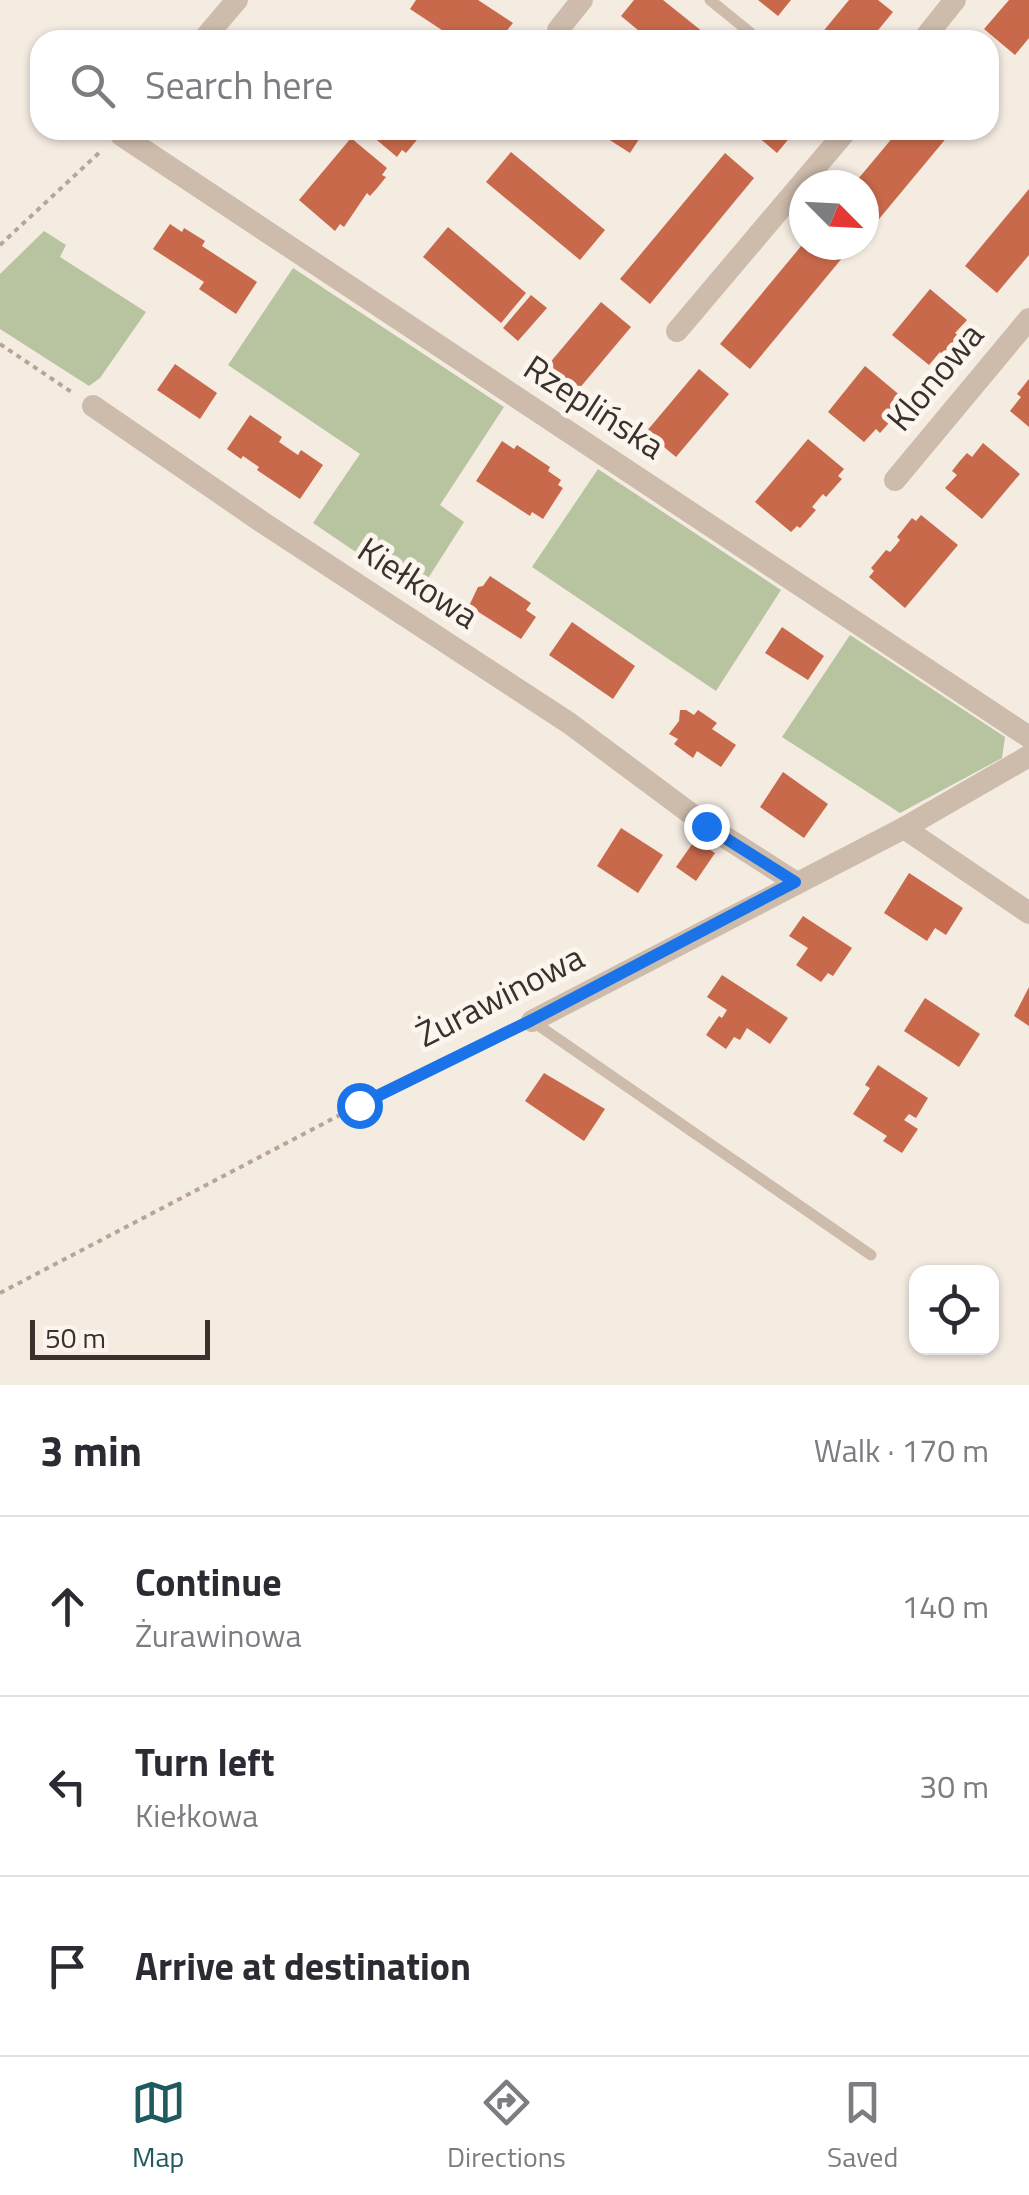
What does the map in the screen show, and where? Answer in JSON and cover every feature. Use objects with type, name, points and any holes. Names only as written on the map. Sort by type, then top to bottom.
[{"type":"street","points":[[212,30],[237,0]]},
{"type":"street","points":[[558,30],[582,0]]},
{"type":"street","points":[[930,30],[955,0]]},
{"type":"street","name":"Rzeplińska","points":[[134,140],[1029,737]]},
{"type":"street","points":[[678,331],[839,140]]},
{"type":"street","name":"Klonowa","points":[[896,480],[1029,319]]},
{"type":"street","name":"Kiełkowa","points":[[93,406],[569,724],[706,826],[795,882]]},
{"type":"street","name":"Żurawinowa","points":[[532,1020],[904,828],[1029,756]]},
{"type":"street","points":[[904,828],[1029,913]]},
{"type":"lane","points":[[710,0],[747,30]]},
{"type":"lane","points":[[532,1020],[871,1256]]},
{"type":"path","points":[[0,245],[115,140]]},
{"type":"path","points":[[0,344],[93,406]]},
{"type":"path","name":"Żurawinowa","points":[[0,1292],[359,1105],[532,1020]]},
{"type":"green space","points":[[44,231],[66,245],[60,257],[146,312],[100,378],[89,386],[0,329],[0,274]]},
{"type":"green space","points":[[293,268],[504,407],[440,505],[464,522],[418,594],[313,523],[360,454],[228,365]]},
{"type":"green space","points":[[598,469],[781,590],[716,691],[532,567]]},
{"type":"green space","points":[[850,635],[1005,737],[1002,758],[900,813],[782,737]]},
{"type":"building","points":[[416,0],[478,0],[513,23],[507,30],[442,30],[410,9]]},
{"type":"building","points":[[634,0],[663,0],[700,30],[638,30],[621,16]]},
{"type":"building","points":[[758,0],[791,0],[778,16]]},
{"type":"building","points":[[849,0],[878,0],[893,12],[878,30],[824,30]]},
{"type":"building","points":[[1009,0],[1029,0],[1029,38],[1015,55],[999,42],[999,30],[984,29]]},
{"type":"building","points":[[349,140],[387,168],[382,175],[386,177],[370,196],[367,193],[344,227],[340,224],[335,231],[299,200]]},
{"type":"building","points":[[377,140],[417,140],[397,157]]},
{"type":"building","points":[[610,140],[638,140],[630,153]]},
{"type":"building","points":[[762,140],[788,140],[777,153]]},
{"type":"building","points":[[891,140],[945,140],[879,219],[879,170],[866,170]]},
{"type":"building","points":[[511,152],[605,230],[580,260],[486,182]]},
{"type":"building","points":[[725,153],[754,178],[650,304],[620,279]]},
{"type":"building","points":[[1029,189],[1029,255],[997,293],[965,266]]},
{"type":"building","points":[[170,224],[205,241],[202,246],[257,282],[236,314],[199,289],[204,282],[153,249]]},
{"type":"building","points":[[448,227],[526,293],[501,323],[423,257]]},
{"type":"building","points":[[790,260],[841,260],[750,369],[720,344]]},
{"type":"building","points":[[930,289],[967,320],[955,333],[960,337],[944,356],[940,352],[929,365],[892,335]]},
{"type":"building","points":[[531,295],[547,308],[518,341],[503,328]]},
{"type":"building","points":[[601,302],[631,327],[578,390],[548,365]]},
{"type":"building","points":[[175,364],[217,393],[200,419],[157,390]]},
{"type":"building","points":[[865,366],[902,397],[891,410],[895,414],[888,424],[880,433],[876,429],[864,442],[828,412]]},
{"type":"building","points":[[699,369],[729,394],[676,457],[646,432]]},
{"type":"building","points":[[1029,379],[1029,427],[1010,411]]},
{"type":"building","points":[[250,415],[282,437],[279,442],[298,455],[301,450],[323,465],[300,499],[243,456],[241,459],[227,449]]},
{"type":"building","points":[[808,439],[844,469],[838,476],[842,479],[812,507],[816,510],[791,532],[755,502]]},
{"type":"building","points":[[502,441],[514,449],[517,445],[550,467],[548,471],[561,480],[558,485],[563,488],[543,519],[532,512],[530,516],[476,481]]},
{"type":"building","points":[[983,443],[1020,474],[982,519],[945,488],[957,475],[952,471],[959,462],[967,453],[972,457]]},
{"type":"building","points":[[921,515],[958,545],[905,608],[869,577],[874,571],[871,568],[886,550],[890,552],[896,545],[900,540],[897,537],[912,518],[916,521]]},
{"type":"building","points":[[490,576],[531,603],[526,610],[536,617],[521,639],[469,606],[478,587]]},
{"type":"building","points":[[572,622],[635,666],[613,699],[549,655]]},
{"type":"building","points":[[782,627],[824,656],[808,680],[765,653]]},
{"type":"building","points":[[680,710],[694,715],[698,710],[717,723],[712,729],[736,745],[721,767],[697,751],[693,758],[674,744],[678,739],[669,734],[679,721]]},
{"type":"building","points":[[783,772],[828,804],[804,838],[760,807]]},
{"type":"building","points":[[621,828],[663,855],[638,893],[597,866]]},
{"type":"building","points":[[695,840],[715,853],[696,881],[676,867]]},
{"type":"building","points":[[909,873],[963,908],[946,935],[935,928],[927,941],[884,913]]},
{"type":"building","points":[[803,916],[852,948],[833,976],[828,973],[821,982],[796,965],[808,948],[789,936]]},
{"type":"building","points":[[722,975],[788,1018],[770,1044],[747,1028],[740,1040],[734,1037],[726,1049],[706,1035],[727,1010],[707,997]]},
{"type":"building","points":[[1029,987],[1029,1026],[1014,1016]]},
{"type":"building","points":[[925,998],[980,1034],[959,1067],[904,1031]]},
{"type":"building","points":[[878,1065],[928,1098],[916,1118],[909,1114],[904,1120],[918,1129],[902,1153],[883,1141],[887,1136],[853,1114],[870,1088],[865,1085]]},
{"type":"building","points":[[544,1073],[605,1109],[584,1141],[525,1101]]},
{"type":"route","points":[[359,1105],[532,1020],[795,882],[706,826]]}]
